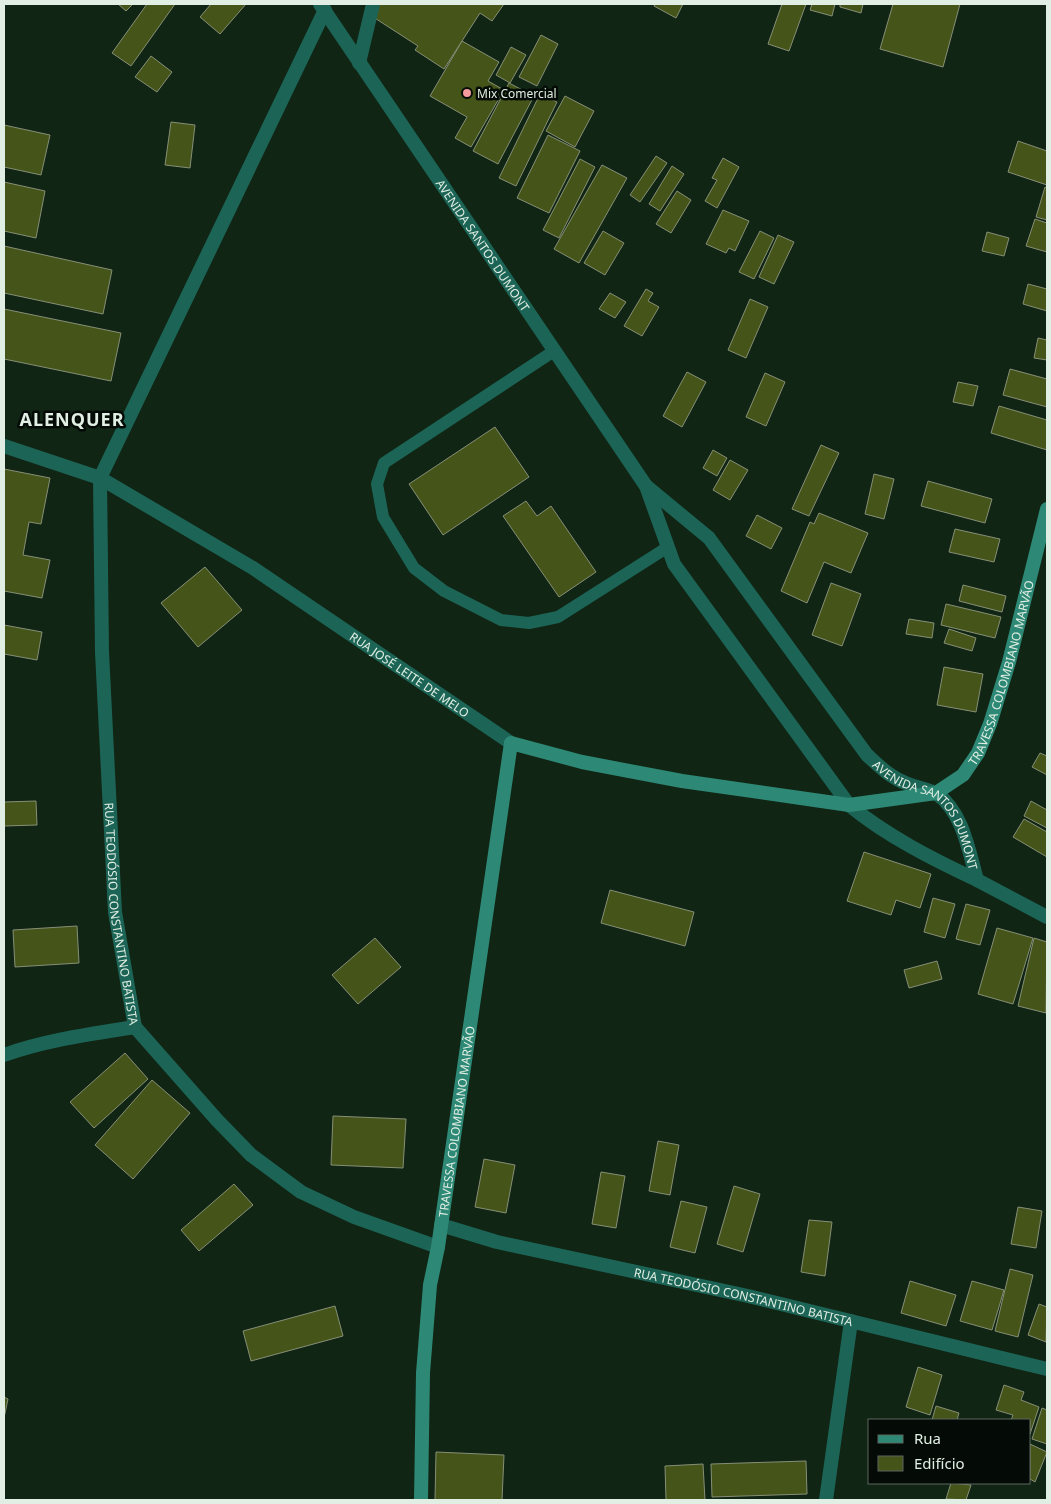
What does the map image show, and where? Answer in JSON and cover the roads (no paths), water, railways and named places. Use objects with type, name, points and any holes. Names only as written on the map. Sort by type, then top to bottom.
[{"type":"main road","name":"TRAVESSA COLOMBIANO MARVÃO","points":[[849,805],[936,793],[964,775],[978,753],[990,724],[1009,662],[1047,509]]},
{"type":"main road","name":"RUA JOSÉ LEITE DE MELO","points":[[511,743],[582,762],[682,781],[849,805]]},
{"type":"main road","name":"TRAVESSA COLOMBIANO MARVÃO","points":[[421,1500],[423,1373],[430,1285],[438,1247],[511,743]]},
{"type":"street","points":[[359,63],[373,4]]},
{"type":"street","points":[[100,478],[322,7]]},
{"type":"street","name":"AVENIDA SANTOS DUMONT","points":[[322,7],[646,486],[674,564],[849,805],[876,826],[938,862],[977,880]]},
{"type":"street","name":"RUA JOSÉ LEITE DE MELO","points":[[4,446],[100,478],[253,568],[511,743]]},
{"type":"street","name":"RUA TEODÓSIO CONSTANTINO BATISTA","points":[[100,478],[102,652],[115,912],[135,1027],[251,1155],[301,1192],[354,1217],[438,1247]]},
{"type":"street","name":"AVENIDA SANTOS DUMONT","points":[[646,486],[708,538],[867,756],[887,774],[906,784],[936,793],[950,806],[959,823],[977,880]]},
{"type":"street","points":[[977,880],[1047,917]]},
{"type":"street","points":[[4,1055],[71,1037],[135,1027]]},
{"type":"street","name":"RUA TEODÓSIO CONSTANTINO BATISTA","points":[[441,1225],[498,1242],[748,1296],[1047,1370]]},
{"type":"street","points":[[826,1500],[851,1322]]},
{"type":"lane","points":[[554,351],[384,463],[376,484],[383,517],[414,568],[444,591],[500,620],[529,623],[558,617],[668,547]]},
{"type":"place","name":"Mix Comercial","points":[[467,93]]},
{"type":"district","name":"ALENQUER","points":[[72,419]]}]
